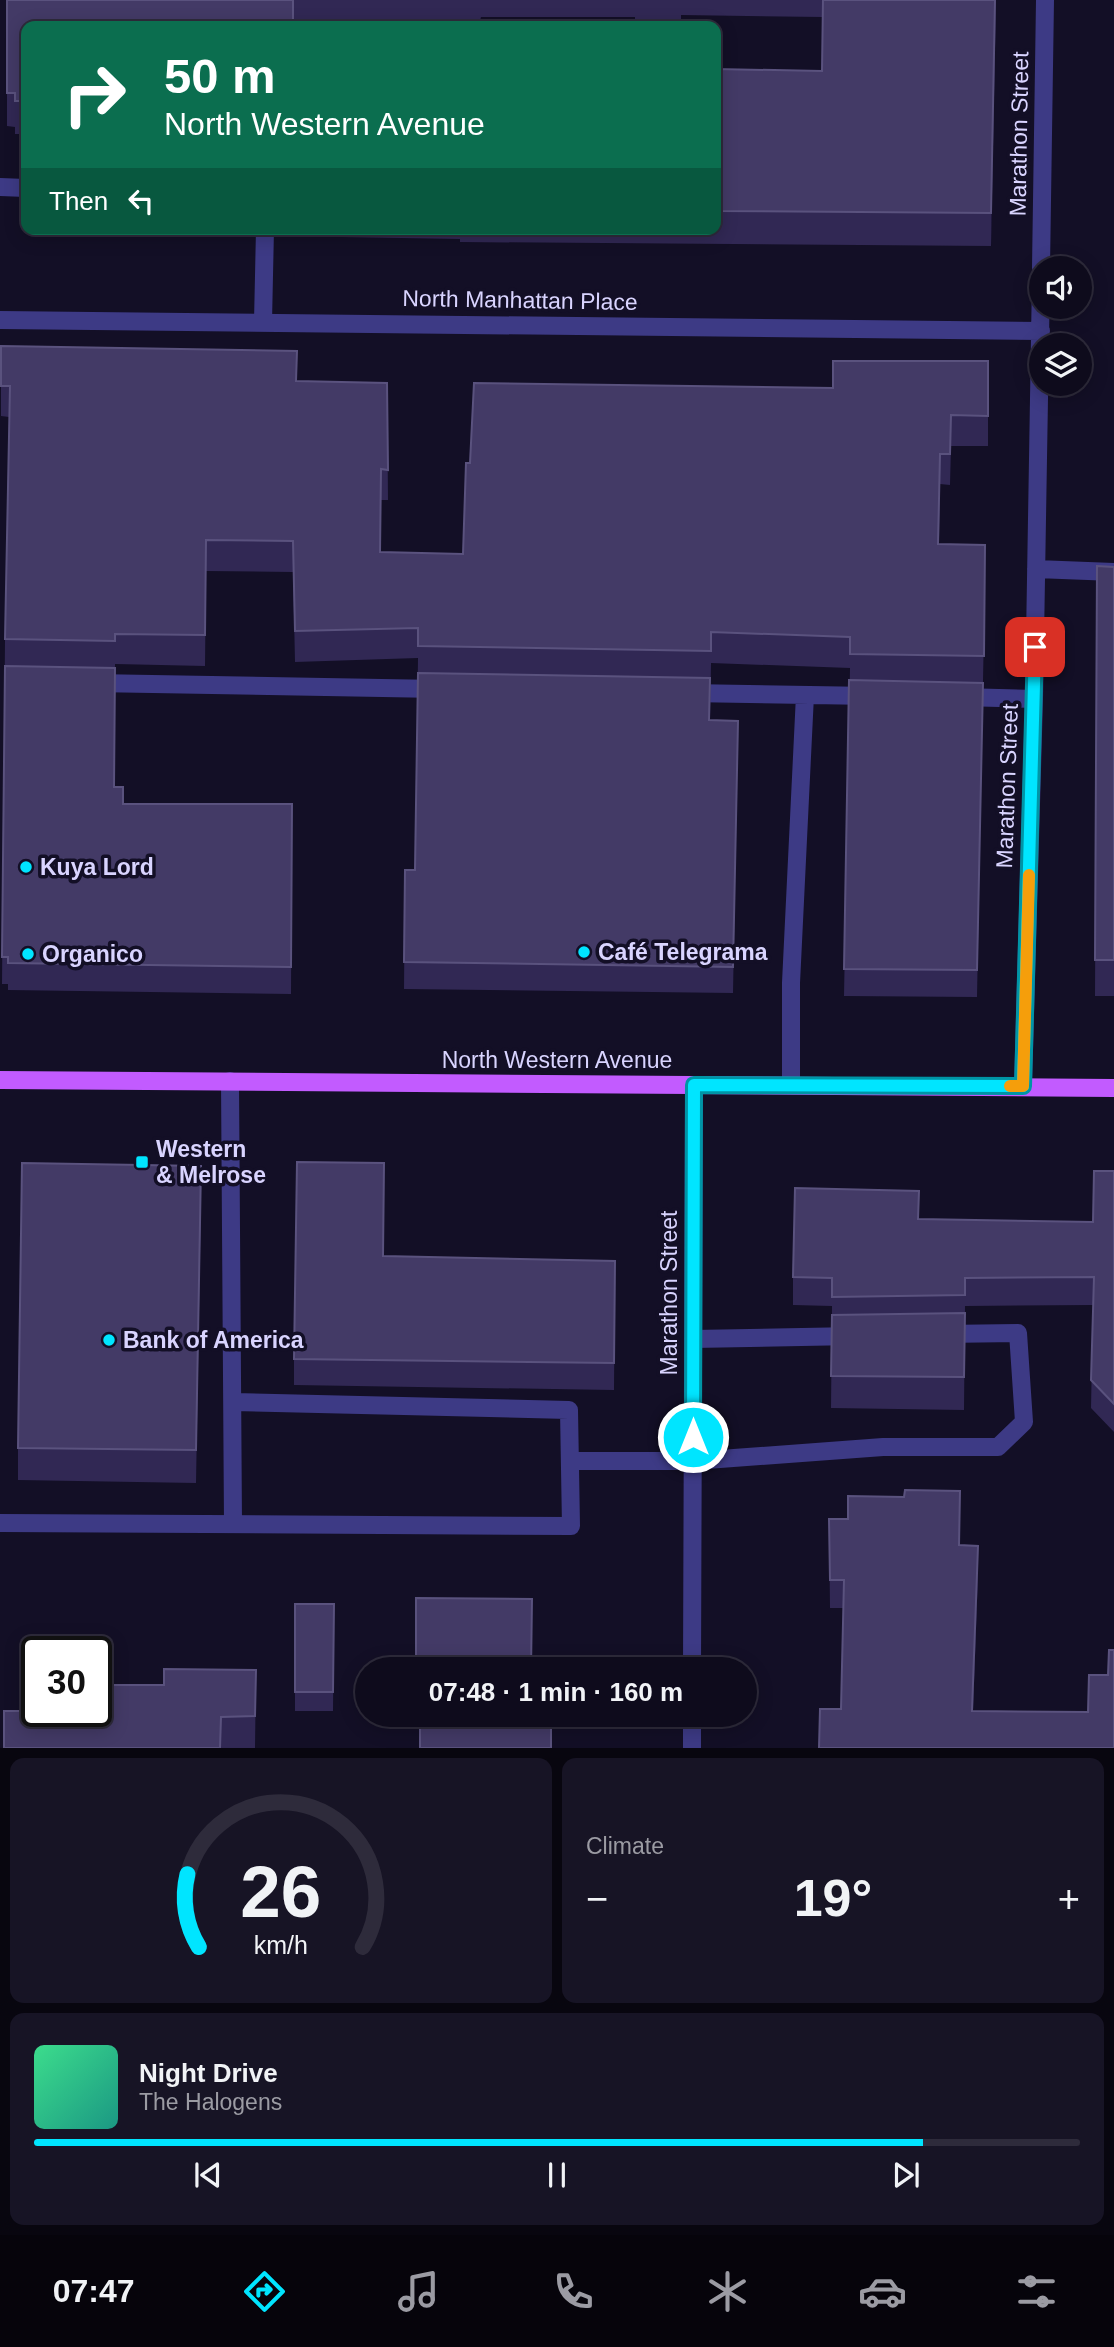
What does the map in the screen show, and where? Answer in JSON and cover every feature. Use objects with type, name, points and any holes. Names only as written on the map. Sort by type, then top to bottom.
[{"type":"main road","name":"North Western Avenue","points":[[0,1080],[1114,1088]]},
{"type":"street","name":"Marathon Street","points":[[1041,256],[1045,0]]},
{"type":"street","points":[[0,187],[21,188]]},
{"type":"street","points":[[263,322],[265,235]]},
{"type":"street","name":"Marathon Street","points":[[1023,1086],[1041,319]]},
{"type":"street","name":"North Manhattan Place","points":[[0,320],[1041,331]]},
{"type":"street","points":[[1036,569],[1114,572]]},
{"type":"street","points":[[70,682],[459,689]]},
{"type":"street","points":[[667,692],[888,696]]},
{"type":"street","points":[[791,1085],[791,982],[805,695]]},
{"type":"street","points":[[943,697],[1034,699]]},
{"type":"street","points":[[230,1081],[233,1524]]},
{"type":"street","name":"Marathon Street","points":[[692,1657],[694,1085]]},
{"type":"street","points":[[570,1461],[693,1461],[883,1447],[998,1447],[1024,1422],[1018,1333],[925,1335]]},
{"type":"street","points":[[693,1339],[871,1336]]},
{"type":"street","points":[[0,1523],[571,1526],[569,1410],[233,1402]]},
{"type":"street","points":[[692,1727],[692,1748]]},
{"type":"building","points":[[7,0],[293,0],[293,21],[21,21],[21,101],[15,101],[15,93],[7,93]]},
{"type":"building","points":[[823,0],[995,0],[991,213],[721,211],[721,69],[822,71]]},
{"type":"building","points":[[1,346],[297,351],[296,381],[387,383],[388,470],[381,469],[380,552],[463,554],[466,463],[470,463],[474,383],[833,388],[833,361],[988,361],[988,416],[951,415],[950,454],[940,454],[938,544],[985,545],[984,656],[850,654],[850,637],[711,632],[711,651],[418,646],[418,628],[295,631],[293,541],[206,540],[205,635],[115,634],[115,641],[5,639],[10,386],[1,386]]},
{"type":"building","points":[[1097,566],[1114,567],[1114,960],[1095,960]]},
{"type":"building","points":[[5,666],[115,668],[114,787],[123,787],[123,804],[292,804],[291,967],[8,963],[8,957],[2,957]]},
{"type":"building","points":[[418,673],[710,678],[709,720],[738,721],[733,967],[404,962],[405,870],[415,870]]},
{"type":"building","points":[[849,680],[983,683],[977,970],[844,969]]},
{"type":"building","points":[[297,1162],[384,1163],[383,1256],[615,1261],[614,1363],[294,1359]]},
{"type":"building","name":"Bank of America","points":[[22,1163],[201,1166],[196,1450],[18,1448]]},
{"type":"building","points":[[1094,1171],[1114,1171],[1114,1404],[1091,1380],[1094,1277],[965,1278],[965,1295],[832,1297],[832,1278],[793,1277],[795,1188],[919,1191],[918,1219],[1093,1222]]},
{"type":"building","points":[[965,1313],[964,1377],[831,1376],[832,1315]]},
{"type":"building","points":[[905,1490],[960,1491],[959,1545],[978,1546],[972,1711],[1088,1712],[1089,1675],[1108,1675],[1109,1650],[1114,1650],[1114,1748],[819,1748],[820,1709],[841,1709],[844,1580],[830,1580],[829,1519],[848,1519],[848,1496],[904,1497]]},
{"type":"building","points":[[416,1598],[532,1599],[531,1657],[416,1657]]},
{"type":"building","points":[[295,1604],[334,1604],[333,1692],[295,1692]]},
{"type":"building","points":[[164,1669],[256,1670],[255,1716],[221,1717],[220,1748],[4,1748],[4,1711],[21,1711],[21,1727],[112,1727],[112,1685],[164,1685]]},
{"type":"building","points":[[420,1727],[551,1727],[551,1748],[420,1748]]},
{"type":"slow traffic","points":[[1010,1086],[1023,1086],[1029,875]]},
{"type":"place","name":"Kuya Lord","points":[[26,867]]},
{"type":"place","name":"Café Telegrama","points":[[584,952]]},
{"type":"place","name":"Organico","points":[[28,954]]},
{"type":"place","name":"Western & Melrose","points":[[142,1162]]},
{"type":"place","name":"Bank of America","points":[[109,1340]]},
{"type":"route","points":[[693,1437],[694,1085],[1023,1086],[1035,647]]}]
